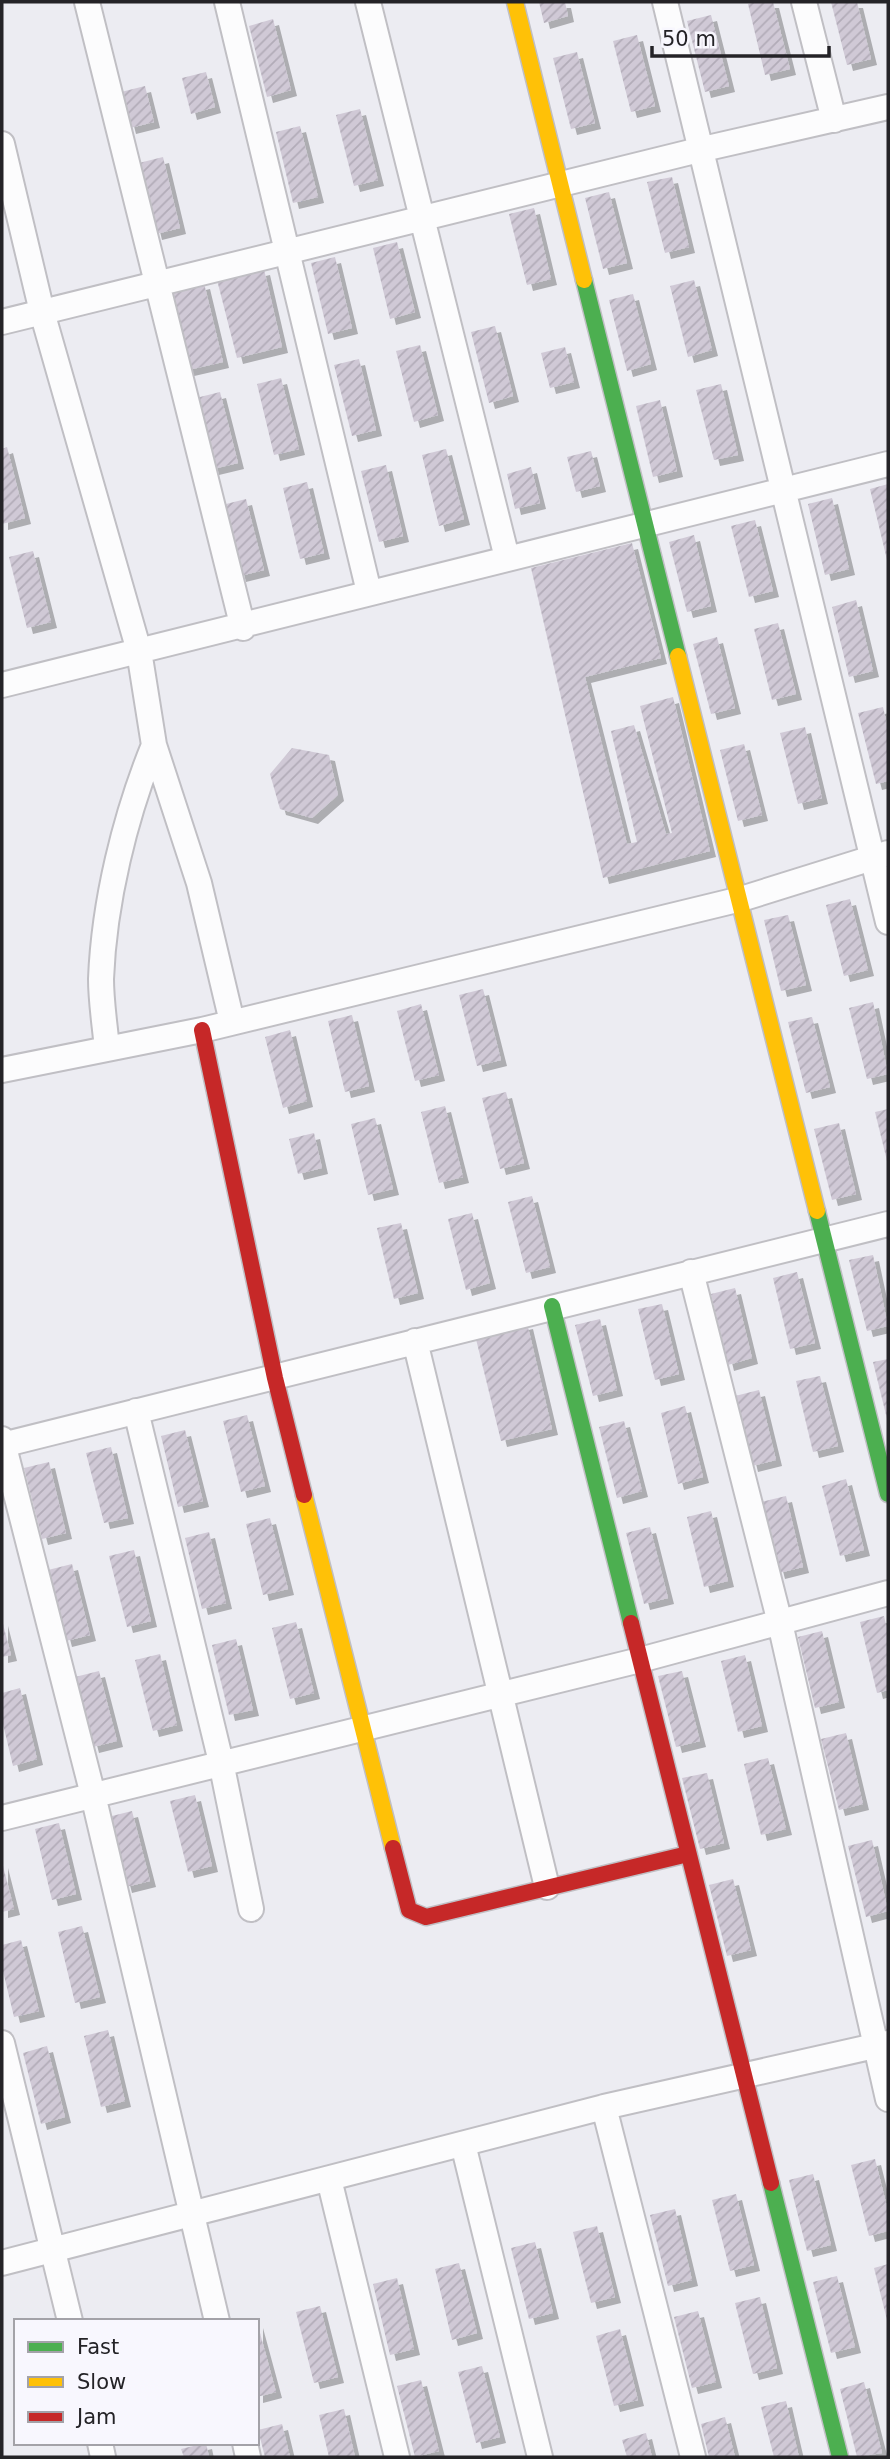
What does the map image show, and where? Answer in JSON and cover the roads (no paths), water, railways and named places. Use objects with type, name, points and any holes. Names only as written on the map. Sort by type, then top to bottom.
[{"type":"street","points":[[87,2],[243,628]]},
{"type":"street","points":[[227,2],[285,253],[369,592]]},
{"type":"street","points":[[368,2],[507,558]]},
{"type":"street","points":[[515,2],[888,1494]]},
{"type":"street","points":[[665,2],[703,149],[782,489],[880,855],[888,922]]},
{"type":"street","points":[[804,2],[834,120]]},
{"type":"street","points":[[2,322],[703,149],[888,107]]},
{"type":"street","points":[[2,144],[42,313],[139,651],[154,745],[198,883],[232,1022]]},
{"type":"street","points":[[2,685],[243,628],[369,592],[888,464]]},
{"type":"street","points":[[107,1049],[101,980],[111,906],[127,821],[154,745]]},
{"type":"street","points":[[2,1070],[202,1030],[741,899],[880,855]]},
{"type":"street","points":[[202,1030],[275,1378],[409,1910],[416,1916],[426,1917],[688,1854]]},
{"type":"street","points":[[217,2319],[93,1795],[2,1443],[275,1378],[552,1306],[888,1224]]},
{"type":"street","points":[[691,1272],[780,1623],[881,2045],[888,2099]]},
{"type":"street","points":[[552,1306],[840,2457]]},
{"type":"street","points":[[415,1341],[547,1886]]},
{"type":"street","points":[[136,1411],[221,1762],[251,1909]]},
{"type":"street","points":[[2,1818],[640,1660],[888,1593]]},
{"type":"street","points":[[2,2043],[71,2319]]},
{"type":"street","points":[[2,2263],[604,2107],[881,2045]]},
{"type":"street","points":[[604,2107],[693,2457]]},
{"type":"street","points":[[463,2144],[540,2457]]},
{"type":"street","points":[[330,2179],[397,2457]]}]
